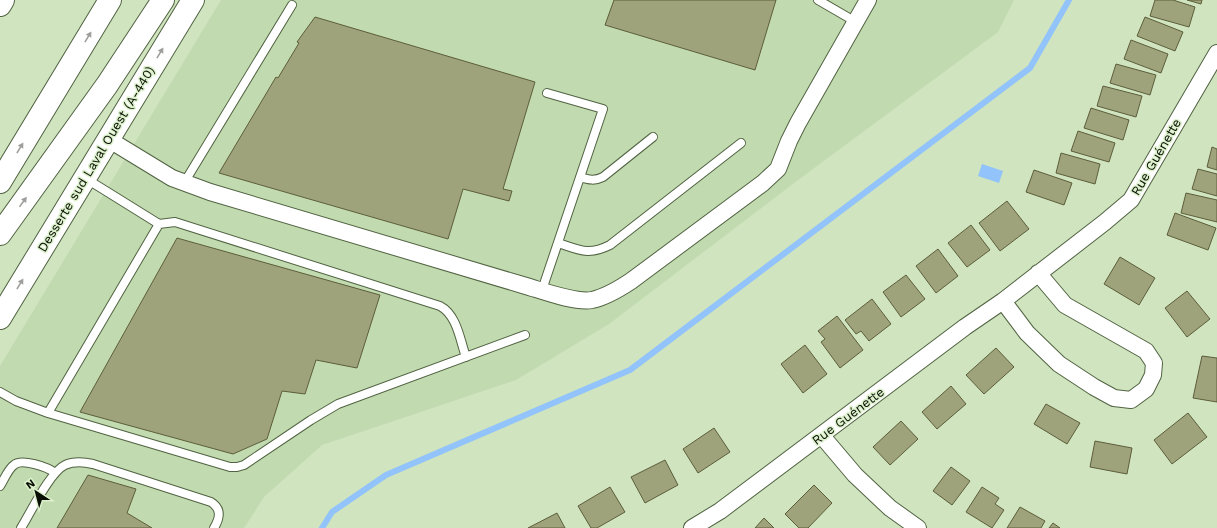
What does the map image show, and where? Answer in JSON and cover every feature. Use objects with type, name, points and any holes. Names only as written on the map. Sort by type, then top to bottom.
[{"type":"main road","points":[[0,5],[3,0]]},
{"type":"main road","points":[[0,182],[110,0]]},
{"type":"main road","points":[[0,234],[107,85],[163,0]]},
{"type":"main road","name":"Desserte sud Laval Ouest (A-440)","points":[[0,318],[193,0]]},
{"type":"street","points":[[108,139],[162,172],[184,183],[225,197],[542,290],[582,300],[591,300],[608,294],[646,271],[763,183],[778,170],[789,141],[798,123],[868,0]]},
{"type":"street","name":"Rue Guénette","points":[[692,528],[720,511],[822,436],[965,327],[1003,301],[1131,200],[1217,53]]},
{"type":"street","points":[[1003,301],[1027,333],[1059,364],[1094,386],[1114,398],[1131,400],[1146,389],[1153,375],[1154,363],[1146,351],[1065,305],[1038,273]]},
{"type":"street","points":[[822,436],[855,475],[890,508],[918,528]]},
{"type":"lane","points":[[818,0],[856,22]]},
{"type":"lane","points":[[184,183],[292,4]]},
{"type":"lane","points":[[542,290],[603,109],[547,93]]},
{"type":"lane","points":[[580,177],[591,180],[598,179],[654,137]]},
{"type":"lane","points":[[558,243],[590,252],[599,250],[610,244],[742,143]]},
{"type":"lane","points":[[85,177],[159,224],[175,222],[440,306],[451,316],[466,357]]},
{"type":"lane","points":[[48,413],[159,224]]},
{"type":"lane","points":[[0,392],[16,401],[48,413],[230,467],[238,467],[263,453],[325,410],[338,404],[525,335]]},
{"type":"lane","points":[[21,528],[55,473],[65,465],[85,462],[205,500],[216,505],[220,514],[214,528]]},
{"type":"lane","points":[[0,486],[12,466],[18,463],[42,466],[55,473]]},
{"type":"shaded area","points":[[221,0],[1014,0],[998,32],[798,180],[609,324],[516,380],[322,445],[264,497],[244,528],[0,528],[0,366]]},
{"type":"water","points":[[982,164],[1003,171],[999,183],[978,176]]},
{"type":"building","points":[[614,0],[776,0],[755,70],[605,25]]},
{"type":"building","points":[[1155,0],[1173,0],[1195,7],[1189,27],[1150,16]]},
{"type":"building","points":[[1187,0],[1202,0],[1201,4]]},
{"type":"building","points":[[315,17],[535,82],[503,189],[512,191],[509,201],[463,189],[448,239],[219,173],[276,77],[278,78],[299,43],[297,42]]},
{"type":"building","points":[[1145,17],[1183,32],[1175,51],[1137,36]]},
{"type":"building","points":[[1131,40],[1168,54],[1161,73],[1124,59]]},
{"type":"building","points":[[1116,64],[1156,75],[1150,95],[1110,83]]},
{"type":"building","points":[[1103,86],[1142,96],[1136,117],[1097,106]]},
{"type":"building","points":[[1091,108],[1129,120],[1123,140],[1084,128]]},
{"type":"building","points":[[1078,131],[1115,143],[1109,162],[1071,151]]},
{"type":"building","points":[[1212,147],[1217,149],[1217,170],[1207,167]]},
{"type":"building","points":[[1061,153],[1100,164],[1095,184],[1056,173]]},
{"type":"building","points":[[1198,169],[1217,174],[1217,196],[1192,189]]},
{"type":"building","points":[[1034,170],[1072,183],[1064,205],[1026,192]]},
{"type":"building","points":[[1186,193],[1217,200],[1217,222],[1181,213]]},
{"type":"building","points":[[1007,201],[1029,229],[1000,251],[979,223]]},
{"type":"building","points":[[1175,213],[1216,228],[1208,250],[1167,235]]},
{"type":"building","points":[[971,225],[990,250],[967,267],[948,243]]},
{"type":"building","points":[[177,238],[380,295],[357,368],[316,360],[305,394],[282,391],[267,439],[233,454],[80,412]]},
{"type":"building","points":[[938,249],[958,276],[936,293],[916,266]]},
{"type":"building","points":[[1120,257],[1155,278],[1139,305],[1104,284]]},
{"type":"building","points":[[906,275],[925,299],[901,317],[883,292]]},
{"type":"building","points":[[1187,291],[1210,319],[1187,337],[1165,308]]},
{"type":"building","points":[[872,299],[891,324],[869,341],[861,331],[856,334],[845,320]]},
{"type":"building","points":[[837,316],[863,350],[840,368],[821,342],[825,339],[818,331]]},
{"type":"building","points":[[805,345],[827,374],[803,393],[781,364]]},
{"type":"building","points":[[996,348],[1014,367],[984,394],[966,375]]},
{"type":"building","points":[[1202,356],[1217,358],[1217,402],[1193,398]]},
{"type":"building","points":[[951,386],[966,404],[937,429],[922,412]]},
{"type":"building","points":[[1046,404],[1080,423],[1067,444],[1034,424]]},
{"type":"building","points":[[1188,413],[1207,437],[1172,464],[1154,440]]},
{"type":"building","points":[[901,421],[918,439],[890,465],[873,447]]},
{"type":"building","points":[[714,428],[730,452],[698,473],[683,449]]},
{"type":"building","points":[[1095,441],[1132,448],[1127,474],[1090,467]]},
{"type":"building","points":[[665,460],[678,485],[645,503],[631,477]]},
{"type":"building","points":[[951,467],[970,481],[952,505],[933,491]]},
{"type":"building","points":[[88,475],[136,489],[127,513],[152,528],[57,528]]},
{"type":"building","points":[[814,485],[832,503],[808,528],[799,528],[785,514]]},
{"type":"building","points":[[610,487],[625,512],[597,528],[591,528],[578,506]]},
{"type":"building","points":[[982,487],[999,498],[995,504],[1004,510],[992,528],[966,512]]},
{"type":"building","points":[[1020,507],[1045,521],[1041,528],[1007,528]]},
{"type":"building","points":[[557,513],[565,528],[528,528]]},
{"type":"building","points":[[764,518],[774,528],[755,528]]},
{"type":"building","points":[[1053,523],[1060,528],[1049,528]]},
{"type":"waterway","points":[[322,528],[332,512],[386,475],[630,370],[1030,68],[1069,0]]}]
